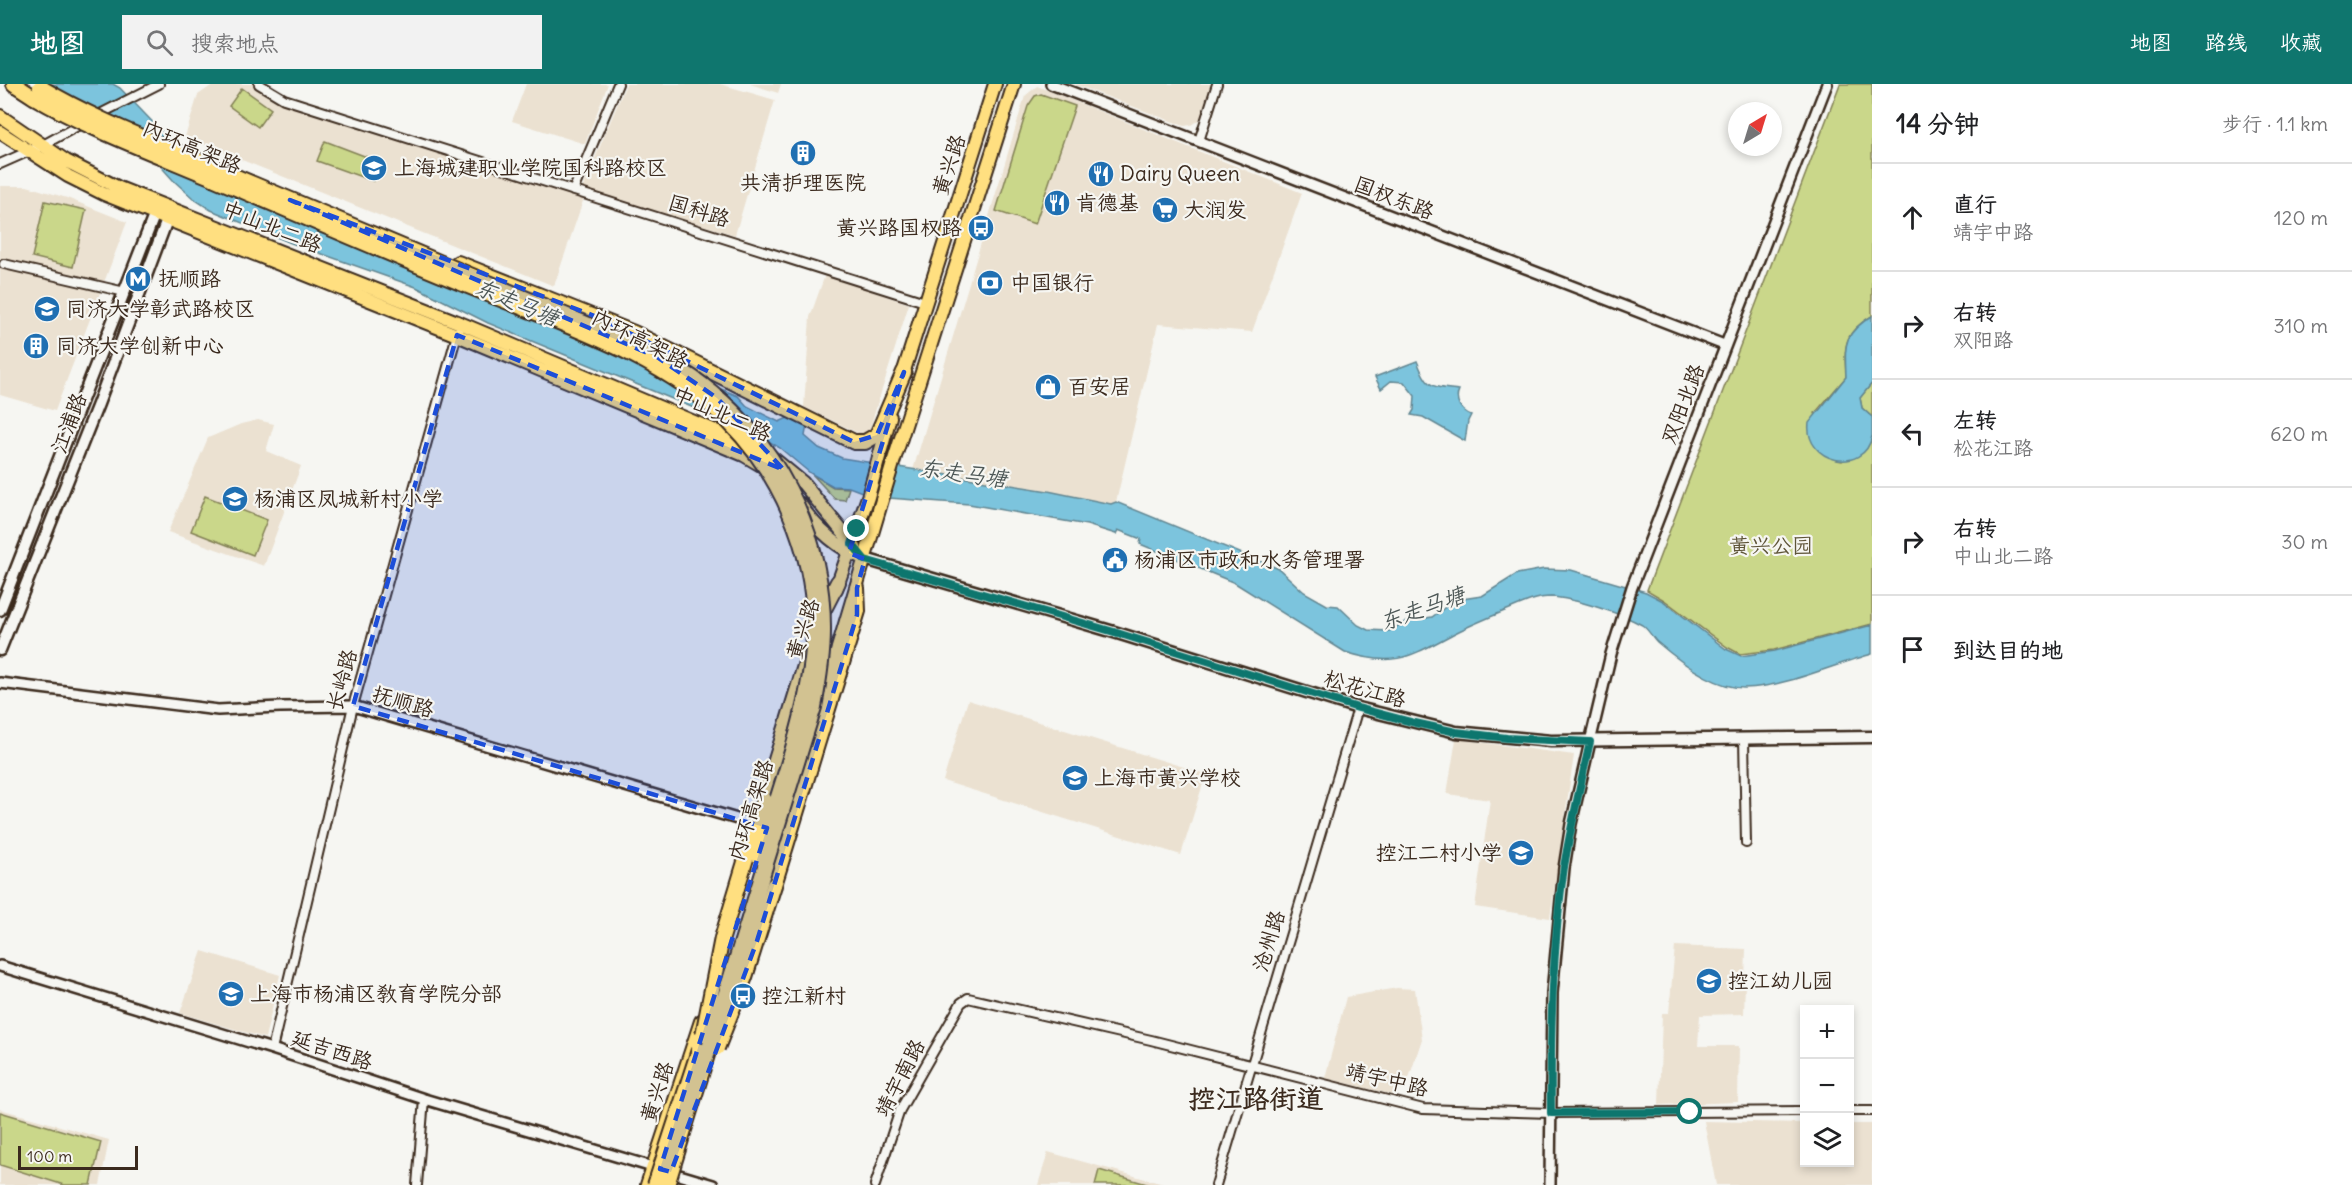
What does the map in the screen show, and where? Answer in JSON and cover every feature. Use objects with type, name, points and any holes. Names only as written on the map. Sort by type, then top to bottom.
[{"type":"highway","name":"内环高架路","points":[[14,84],[53,108],[138,147],[566,326],[652,365],[691,390],[729,423],[756,453],[786,504],[801,545],[813,605],[814,623],[807,695],[704,1035],[655,1185]]},
{"type":"highway","name":"内环高架路","points":[[35,84],[58,99],[142,137],[629,343],[693,378],[742,420],[784,479],[813,548],[822,603],[822,657],[814,707],[667,1185]]},
{"type":"highway","points":[[290,200],[320,208],[634,333],[854,442],[874,439],[882,428],[904,372]]},
{"type":"highway","points":[[704,1035],[722,938],[817,624],[838,582]]},
{"type":"highway","points":[[684,1128],[737,998],[774,885],[858,611],[857,588]]},
{"type":"main road","name":"黄兴路","points":[[647,1185],[838,582],[868,496],[925,302],[995,84]]},
{"type":"main road","name":"黄兴路","points":[[675,1179],[784,832],[882,498],[1014,84]]},
{"type":"main road","name":"中山北二路","points":[[0,116],[84,171],[159,204],[459,329],[764,452],[781,463],[803,483],[851,548],[865,560]]},
{"type":"main road","name":"中山北二路","points":[[0,132],[68,176],[154,216],[459,329],[755,461],[787,488],[834,543],[851,548]]},
{"type":"main road","name":"江浦路","points":[[0,610],[159,204]]},
{"type":"main road","name":"江浦路","points":[[0,651],[98,404],[171,208]]},
{"type":"main road","name":"松花江路","points":[[865,560],[1114,632],[1358,708],[1456,732],[1507,738],[1590,742],[1872,736]]},
{"type":"street","points":[[0,164],[43,145],[159,84]]},
{"type":"street","name":"国科路","points":[[259,84],[284,99],[925,302]]},
{"type":"street","points":[[573,191],[618,84]]},
{"type":"street","name":"国权东路","points":[[1051,84],[1724,345]]},
{"type":"street","points":[[1199,141],[1217,84]]},
{"type":"street","name":"双阳北路","points":[[1550,1185],[1552,1004],[1558,921],[1571,824],[1590,742],[1632,587],[1827,84]]},
{"type":"street","points":[[4,264],[125,292]]},
{"type":"street","name":"长岭路","points":[[272,1049],[353,706],[459,329]]},
{"type":"street","name":"抚顺路","points":[[0,683],[218,710],[353,706],[784,832]]},
{"type":"street","name":"沧州路","points":[[1216,1185],[1358,708]]},
{"type":"street","points":[[1744,738],[1746,843]]},
{"type":"street","name":"延吉西路","points":[[0,966],[272,1049],[424,1099],[653,1167],[675,1179],[713,1185]]},
{"type":"street","name":"靖宇中路","points":[[972,998],[1424,1108],[1551,1113],[1800,1111]]},
{"type":"street","name":"靖宇南路","points":[[875,1185],[900,1110],[962,1003],[972,998]]},
{"type":"street","points":[[417,1185],[424,1099]]},
{"type":"street","points":[[1854,1111],[1872,1111]]},
{"type":"highlighted area","points":[[290,200],[592,315],[854,442],[877,435],[904,372],[849,553],[865,559],[857,588],[857,615],[757,941],[671,1172],[660,1169],[767,828],[353,706],[457,335],[784,470],[717,398],[657,357]]},
{"type":"shaded area","name":"上海城建职业学院国科路校区","points":[[214,84],[256,84],[279,101],[584,198],[554,286],[185,137],[198,95]]},
{"type":"shaded area","points":[[526,84],[608,84],[585,144],[512,121]]},
{"type":"shaded area","points":[[626,84],[720,84],[775,100],[735,235],[582,189]]},
{"type":"shaded area","points":[[750,84],[781,84],[778,93]]},
{"type":"shaded area","points":[[1074,84],[1211,84],[1200,119],[1191,125],[1184,126]]},
{"type":"shaded area","points":[[1037,86],[1302,193],[1252,332],[1158,324],[1116,502],[1111,504],[1048,491],[913,470],[1025,96]]},
{"type":"shaded area","name":"同济大学彰武路校区","points":[[0,186],[27,186],[67,198],[127,222],[55,411],[0,395]]},
{"type":"shaded area","points":[[825,275],[909,304],[868,434],[858,433],[804,407],[810,317]]},
{"type":"shaded area","name":"杨浦区凤城新村小学","points":[[258,420],[274,424],[266,451],[301,466],[264,566],[168,532],[208,438],[241,424]]},
{"type":"shaded area","name":"上海市黄兴学校","points":[[968,700],[1206,774],[1181,855],[943,781]]},
{"type":"shaded area","name":"控江二村小学","points":[[1456,739],[1574,755],[1550,918],[1475,907],[1490,800],[1447,794]]},
{"type":"shaded area","points":[[1675,946],[1746,949],[1744,1014],[1700,1015],[1698,1046],[1739,1046],[1738,1102],[1659,1105],[1662,1013],[1669,1013]]},
{"type":"shaded area","name":"上海市杨浦区教育学院分部","points":[[202,951],[280,975],[265,1038],[180,1013]]},
{"type":"shaded area","points":[[1397,988],[1415,989],[1422,1039],[1409,1078],[1394,1095],[1325,1078],[1346,997]]},
{"type":"shaded area","points":[[0,1109],[109,1140],[100,1185],[0,1185]]},
{"type":"shaded area","points":[[1704,1121],[1800,1123],[1800,1167],[1854,1167],[1854,1124],[1872,1124],[1872,1185],[1716,1185]]},
{"type":"shaded area","points":[[1048,1152],[1167,1185],[1038,1185]]},
{"type":"green space","name":"黄兴公园","points":[[1840,84],[1872,84],[1872,316],[1855,328],[1847,341],[1846,377],[1815,413],[1837,460],[1842,461],[1867,447],[1872,438],[1872,624],[1774,650],[1740,654],[1647,590]]},
{"type":"green space","points":[[242,88],[271,109],[258,127],[229,106]]},
{"type":"green space","points":[[1041,94],[1075,106],[1035,224],[996,211],[1028,106],[1035,96]]},
{"type":"green space","points":[[325,141],[380,162],[373,181],[317,161]]},
{"type":"green space","points":[[45,201],[86,210],[73,267],[32,257]]},
{"type":"green space","points":[[1872,383],[1872,417],[1862,408],[1860,398]]},
{"type":"green space","points":[[812,474],[833,487],[849,488],[845,500],[835,499]]},
{"type":"green space","points":[[205,496],[267,520],[253,555],[191,531]]},
{"type":"green space","points":[[0,1112],[101,1142],[91,1185],[64,1185],[0,1165]]},
{"type":"green space","points":[[1099,1170],[1150,1185],[1095,1185]]},
{"type":"water","name":"东走马塘","points":[[41,84],[113,84],[120,88],[166,136],[200,176],[738,396],[747,406],[779,422],[790,417],[807,425],[805,436],[819,448],[842,458],[1048,491],[1111,504],[1116,502],[1279,569],[1304,592],[1327,605],[1338,606],[1358,625],[1368,630],[1389,631],[1407,621],[1432,617],[1455,600],[1482,596],[1517,574],[1544,569],[1571,570],[1646,592],[1663,601],[1726,649],[1741,656],[1775,651],[1872,625],[1872,654],[1776,684],[1760,687],[1733,687],[1710,678],[1687,665],[1634,621],[1584,603],[1551,597],[1523,603],[1404,657],[1379,659],[1345,652],[1235,583],[1140,544],[1141,539],[1118,530],[1116,534],[1087,525],[969,504],[875,497],[849,487],[833,486],[810,473],[780,448],[757,434],[488,323],[416,287],[291,243],[211,210],[194,199],[173,180],[138,141]]},
{"type":"water","points":[[1872,316],[1872,383],[1860,398],[1862,408],[1872,417],[1872,436],[1867,449],[1858,456],[1847,460],[1836,460],[1816,448],[1810,437],[1809,423],[1846,377],[1845,357],[1850,335]]},
{"type":"water","points":[[1417,361],[1424,377],[1431,384],[1459,390],[1457,398],[1459,405],[1471,415],[1465,441],[1423,417],[1411,415],[1414,410],[1415,396],[1404,382],[1391,381],[1381,389],[1375,377]]},
{"type":"place","name":"共清护理医院","points":[[803,153]]},
{"type":"place","name":"上海城建职业学院国科路校区","points":[[374,168]]},
{"type":"place","name":"Dairy Queen","points":[[1101,174]]},
{"type":"place","name":"肯德基","points":[[1057,203]]},
{"type":"place","name":"大润发","points":[[1165,210]]},
{"type":"place","name":"黄兴路国权路","points":[[981,228]]},
{"type":"place","name":"抚顺路","points":[[138,279]]},
{"type":"place","name":"中国银行","points":[[990,283]]},
{"type":"place","name":"同济大学彰武路校区","points":[[47,309]]},
{"type":"place","name":"同济大学创新中心","points":[[36,346]]},
{"type":"place","name":"百安居","points":[[1048,387]]},
{"type":"place","name":"杨浦区凤城新村小学","points":[[235,499]]},
{"type":"place","name":"杨浦区市政和水务管理署","points":[[1115,560]]},
{"type":"place","name":"上海市黄兴学校","points":[[1075,778]]},
{"type":"place","name":"控江二村小学","points":[[1521,853]]},
{"type":"place","name":"控江幼儿园","points":[[1709,981]]},
{"type":"place","name":"上海市杨浦区教育学院分部","points":[[231,994]]},
{"type":"place","name":"控江新村","points":[[743,996]]},
{"type":"district","name":"控江路街道","points":[[1256,1099]]},
{"type":"route","points":[[857,529],[852,544],[865,560],[1114,632],[1358,708],[1456,732],[1507,738],[1590,742],[1571,824],[1558,921],[1552,993],[1551,1113],[1690,1112]]}]
